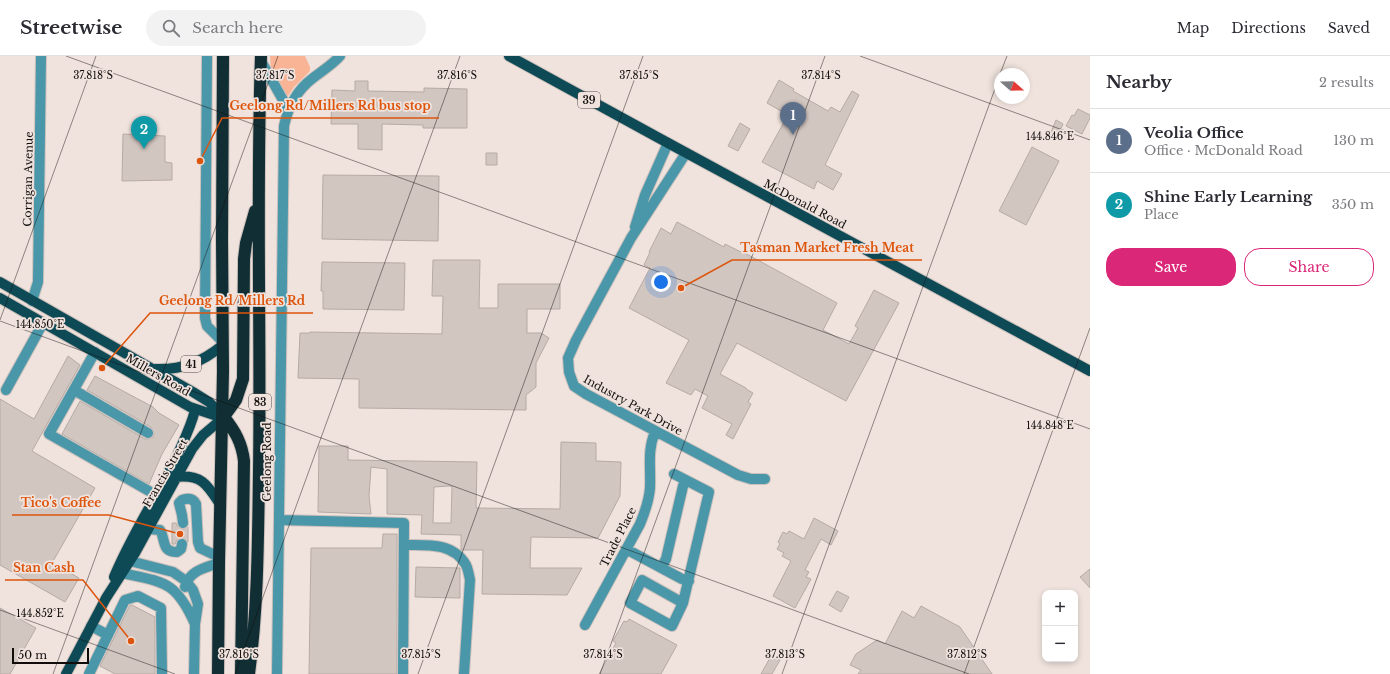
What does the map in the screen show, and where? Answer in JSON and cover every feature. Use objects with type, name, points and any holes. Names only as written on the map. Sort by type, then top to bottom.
[{"type":"highway","points":[[218,674],[219,560],[223,417],[223,56]]},
{"type":"highway","name":"Geelong Road","points":[[249,674],[254,623],[259,507],[259,194],[261,58]]},
{"type":"highway","points":[[223,417],[236,400],[242,384],[244,259],[246,243],[259,194]]},
{"type":"highway","points":[[223,417],[239,439],[244,461],[241,674]]},
{"type":"main road","name":"McDonald Road","points":[[509,56],[1090,371]]},
{"type":"main road","name":"Millers Road","points":[[0,282],[199,395],[209,402],[223,417]]},
{"type":"main road","name":"Millers Road","points":[[0,298],[195,410],[223,417]]},
{"type":"main road","name":"41","points":[[154,369],[172,369],[186,366],[207,358],[223,343]]},
{"type":"main road","points":[[146,382],[154,369]]},
{"type":"main road","points":[[66,674],[121,569],[128,544],[160,498],[188,432],[195,410]]},
{"type":"main road","name":"Francis Street","points":[[130,561],[148,529],[160,498],[176,477],[194,446],[203,435],[223,417]]},
{"type":"main road","points":[[176,477],[189,476],[199,480],[208,488],[221,506]]},
{"type":"main road","points":[[121,569],[130,561]]},
{"type":"street","name":"Corrigan Avenue","points":[[32,301],[38,282],[41,56]]},
{"type":"street","points":[[207,56],[205,318],[207,326],[223,343]]},
{"type":"street","name":"Geelong Road","points":[[277,674],[284,126],[287,114],[295,98],[304,86],[337,57]]},
{"type":"street","points":[[261,58],[284,104],[287,114]]},
{"type":"street","name":"Industry Park Drive","points":[[631,238],[645,195],[668,143]]},
{"type":"street","name":"Industry Park Drive","points":[[686,153],[631,238],[576,340],[568,358],[569,372],[574,386],[586,394],[738,475],[751,480],[765,479]]},
{"type":"street","points":[[6,390],[43,323]]},
{"type":"street","points":[[95,352],[49,434],[160,498]]},
{"type":"street","points":[[74,390],[148,433]]},
{"type":"street","name":"Trade Place","points":[[585,625],[640,524],[650,489],[650,448],[656,432]]},
{"type":"street","points":[[674,474],[709,492],[683,603],[672,626],[630,603],[642,580],[683,603]]},
{"type":"street","points":[[661,568],[666,559],[683,486],[686,480]]},
{"type":"street","points":[[183,523],[182,513],[178,504],[182,500],[189,498],[196,504],[198,542],[200,548],[219,560]]},
{"type":"street","points":[[280,520],[404,523],[403,674]]},
{"type":"street","points":[[148,529],[160,530],[163,535],[165,547],[170,550],[177,552],[181,549],[182,544]]},
{"type":"street","points":[[404,545],[436,545],[448,548],[459,555],[467,566],[470,580],[464,674]]},
{"type":"street","points":[[626,549],[682,579],[689,580]]},
{"type":"street","points":[[183,601],[186,581],[190,576],[219,560]]},
{"type":"street","points":[[130,561],[167,569],[178,574],[186,581],[192,590],[198,602],[194,674]]},
{"type":"street","points":[[121,569],[164,583],[174,590],[183,601],[196,624]]},
{"type":"street","points":[[89,674],[125,600],[138,596],[161,608],[162,674]]},
{"type":"street","points":[[91,626],[108,635]]},
{"type":"shaded area","points":[[270,56],[305,56],[310,67],[310,71],[294,87],[286,99],[271,69]]},
{"type":"building","points":[[779,80],[794,89],[793,91],[828,111],[831,107],[840,112],[852,91],[859,95],[825,165],[842,174],[833,190],[817,181],[814,189],[762,162],[788,115],[767,103]]},
{"type":"building","points":[[355,81],[368,81],[368,91],[424,92],[424,88],[467,89],[467,128],[423,128],[423,125],[382,124],[382,150],[358,149],[358,124],[331,124],[332,90],[355,91]]},
{"type":"building","points":[[1078,109],[1090,115],[1082,134],[1066,126],[1072,115],[1074,116]]},
{"type":"building","points":[[1056,120],[1063,124],[1058,135],[1051,132]]},
{"type":"building","points":[[740,123],[750,129],[738,151],[728,146]]},
{"type":"building","points":[[123,134],[165,136],[165,162],[172,163],[172,180],[122,181]]},
{"type":"building","points":[[1032,147],[1059,161],[1026,225],[999,211]]},
{"type":"building","points":[[486,153],[497,153],[497,165],[486,165]]},
{"type":"building","points":[[323,175],[439,176],[438,241],[322,239]]},
{"type":"building","points":[[677,222],[724,247],[725,244],[741,251],[837,303],[823,330],[849,344],[858,328],[855,326],[874,290],[899,303],[846,401],[737,343],[720,374],[753,393],[748,402],[751,404],[733,439],[726,435],[732,424],[702,408],[708,396],[695,389],[691,395],[666,383],[689,340],[629,308],[650,268],[644,265],[661,228],[671,234]]},
{"type":"building","points":[[433,260],[480,260],[479,308],[498,308],[498,284],[560,284],[560,309],[527,309],[527,333],[541,333],[549,338],[536,363],[536,387],[526,395],[526,410],[359,408],[359,379],[298,378],[300,333],[442,334],[443,296],[432,296]]},
{"type":"building","points":[[322,262],[405,263],[404,310],[323,309],[323,291],[321,291]]},
{"type":"building","points":[[68,356],[80,365],[32,451],[95,488],[52,563],[79,578],[65,602],[0,565],[0,399],[34,419]]},
{"type":"building","points":[[95,376],[153,407],[159,413],[179,425],[162,454],[149,484],[62,434],[80,401],[145,439],[153,437],[154,433],[151,427],[87,390]]},
{"type":"building","points":[[561,442],[596,443],[596,461],[621,462],[620,496],[598,538],[531,537],[530,568],[582,568],[567,595],[482,594],[483,550],[461,550],[461,535],[421,534],[422,515],[387,514],[387,469],[371,467],[369,496],[371,514],[318,512],[319,446],[348,446],[348,460],[477,462],[476,508],[560,509]],"holes":[[[434,487],[452,487],[451,523],[433,523]]]},
{"type":"building","points":[[814,518],[838,531],[831,545],[821,539],[805,570],[809,572],[806,577],[811,579],[795,608],[773,596],[791,561],[782,556],[784,553],[777,549],[780,544],[778,542],[783,532],[787,534],[789,531],[804,539]]},
{"type":"building","points":[[172,523],[176,523],[181,529],[188,527],[188,542],[186,539],[180,538],[175,544],[172,544]]},
{"type":"building","points":[[383,534],[397,534],[397,674],[309,674],[311,548],[382,548]]},
{"type":"building","points":[[416,567],[460,568],[460,598],[415,597]]},
{"type":"building","points":[[1090,569],[1090,588],[1080,577]]},
{"type":"building","points":[[837,591],[849,597],[841,612],[829,605]]},
{"type":"building","points":[[130,605],[155,617],[155,674],[115,674],[100,666]]},
{"type":"building","points":[[921,606],[960,627],[992,674],[858,674],[861,670],[850,665],[856,654],[877,640],[885,644],[902,611],[914,618]]},
{"type":"building","points":[[0,608],[36,628],[10,674],[0,674]]},
{"type":"building","points":[[629,619],[677,645],[661,674],[599,674],[616,643],[613,641],[624,621],[627,622]]},
{"type":"building","points":[[771,656],[780,660],[772,674],[761,674]]},
{"type":"tunnel","points":[[182,544],[183,523]]},
{"type":"place","name":"Veolia Office","points":[[793,135]]},
{"type":"place","name":"Shine Early Learning","points":[[144,149]]},
{"type":"place","name":"Geelong Rd/Millers Rd bus stop","points":[[200,161]]},
{"type":"place","name":"Tasman Market Fresh Meat","points":[[681,288]]},
{"type":"place","name":"Geelong Rd/Millers Rd","points":[[102,368]]},
{"type":"place","name":"Tico's Coffee","points":[[180,534]]},
{"type":"place","name":"Stan Cash","points":[[131,641]]}]
